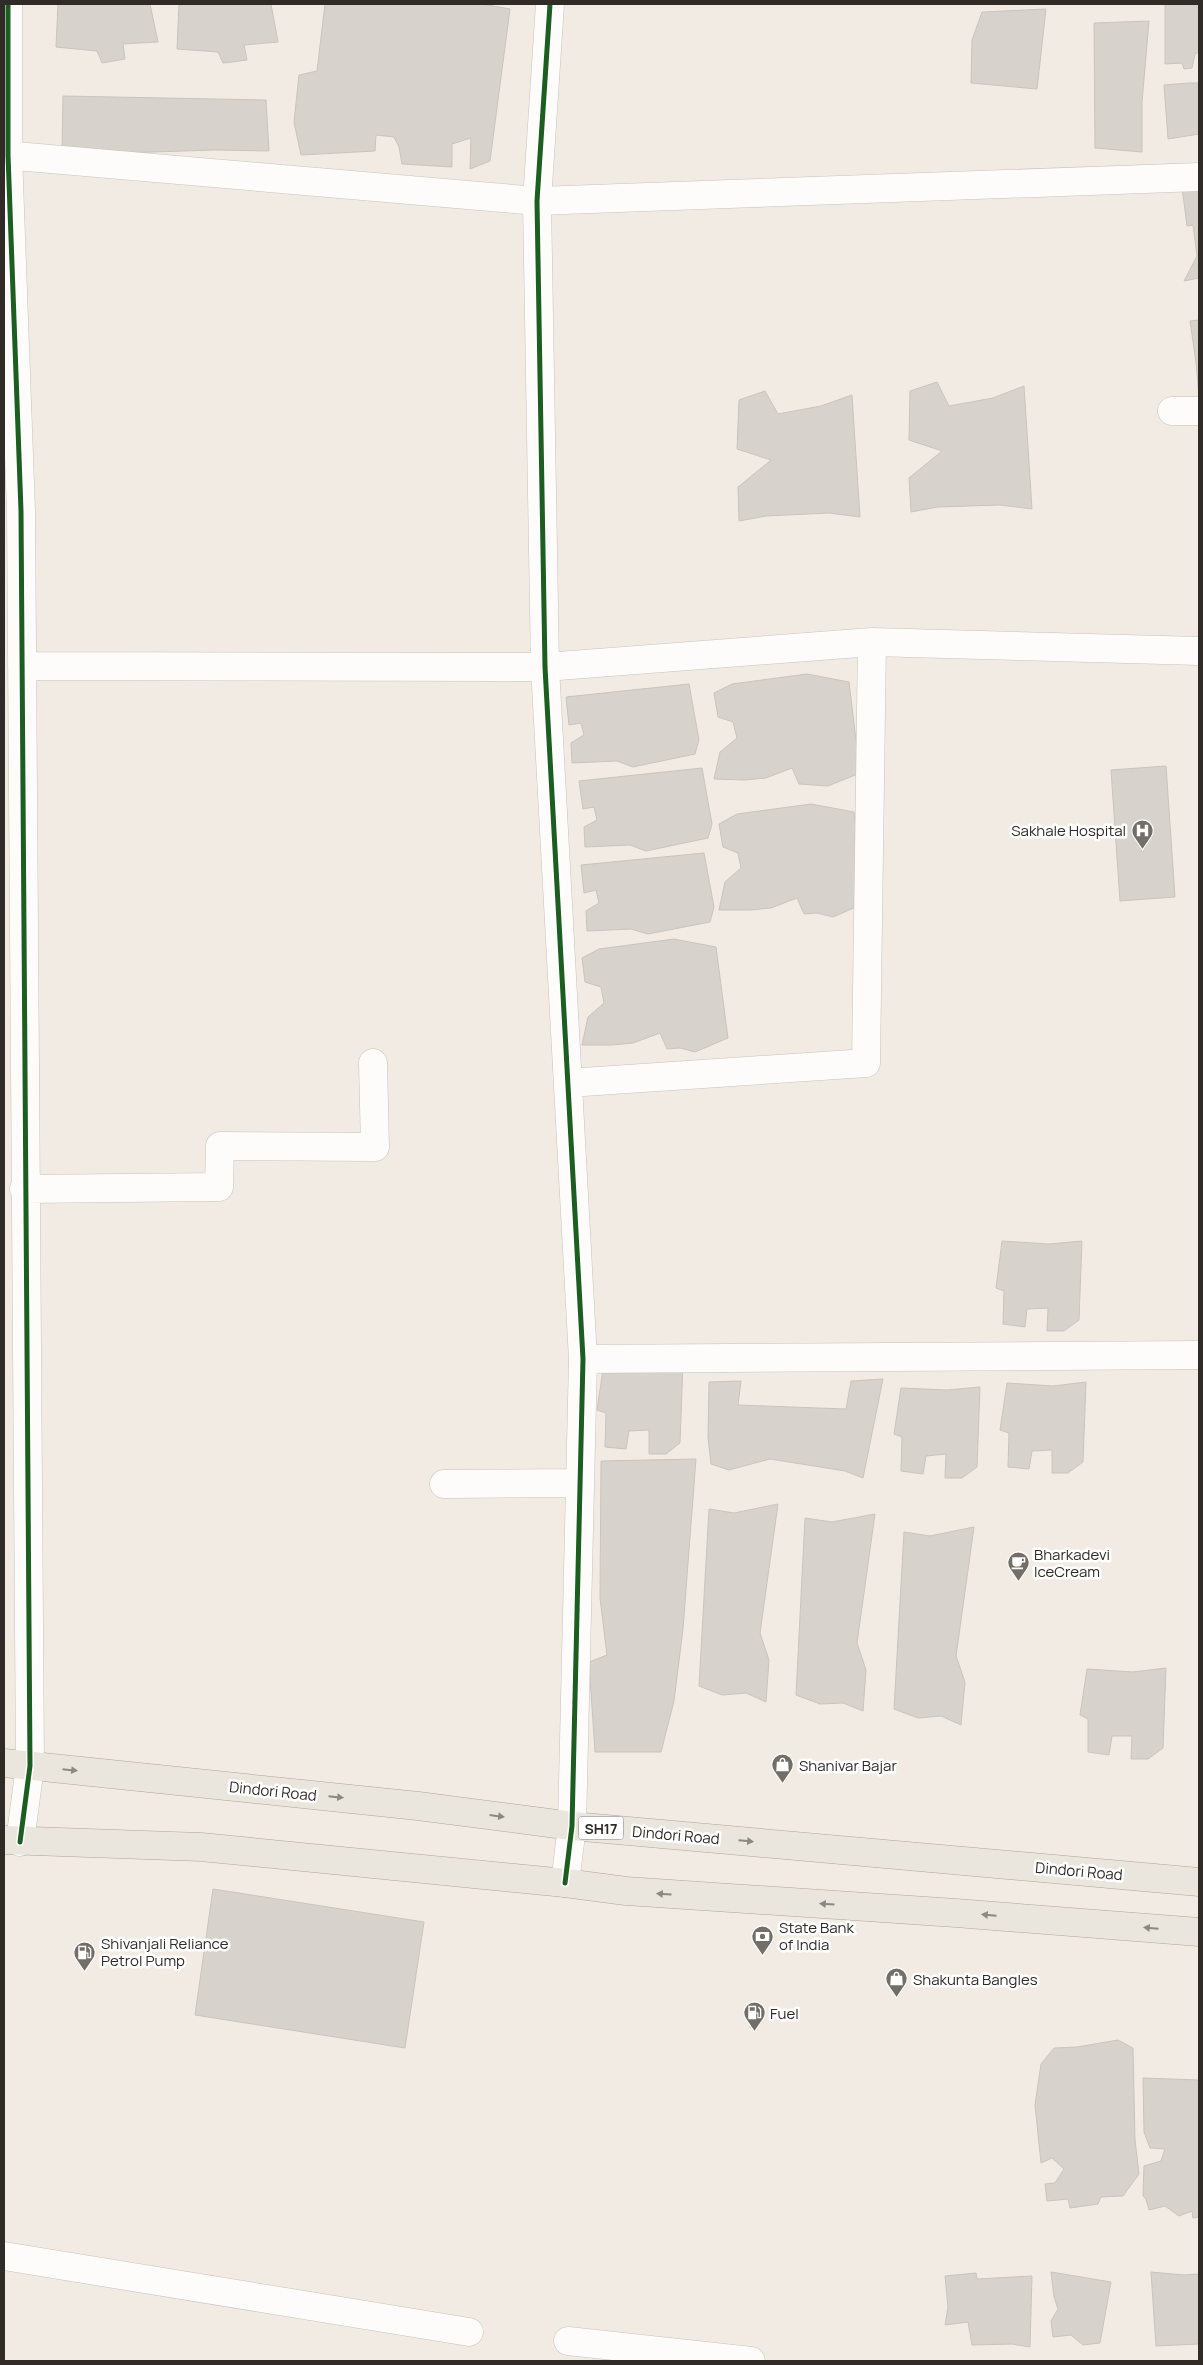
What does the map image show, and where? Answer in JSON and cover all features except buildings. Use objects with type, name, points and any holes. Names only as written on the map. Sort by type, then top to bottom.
[{"type":"main road","name":"Dindori Road","points":[[17,1764],[418,1806],[572,1826],[1199,1882]]},
{"type":"main road","points":[[12,1841],[201,1847],[565,1883],[626,1891],[956,1912],[1199,1932]]},
{"type":"street","points":[[8,4],[6,155],[20,501],[22,666],[13,809],[14,1126],[24,1189],[17,1764],[12,1841]]},
{"type":"street","points":[[550,4],[537,201],[546,667],[583,1360],[572,1826],[565,1883]]},
{"type":"street","points":[[6,155],[537,201],[1199,177]]},
{"type":"street","points":[[1172,411],[1199,410]]},
{"type":"street","points":[[22,666],[546,667],[872,642],[1199,651]]},
{"type":"street","points":[[568,1083],[866,1063],[872,642]]},
{"type":"street","points":[[24,1189],[219,1187],[220,1146],[376,1147],[373,1063]]},
{"type":"street","points":[[583,1360],[1199,1355]]},
{"type":"street","points":[[444,1484],[580,1482]]},
{"type":"street","points":[[4,2256],[469,2332]]},
{"type":"street","points":[[568,2341],[751,2361]]},
{"type":"cycle path","points":[[8,4],[8,155],[21,511],[30,1766],[20,1842]]},
{"type":"cycle path","points":[[550,4],[537,201],[545,667],[583,1359],[572,1826],[565,1883]]},
{"type":"place","name":"Sakhale Hospital","points":[[1142,849]]},
{"type":"place","name":"Bharkadevi IceCream","points":[[1018,1582]]},
{"type":"place","name":"Shanivar Bajar","points":[[783,1784]]},
{"type":"place","name":"State Bank of India","points":[[763,1955]]},
{"type":"place","name":"Shivanjali Reliance Petrol Pump","points":[[85,1971]]},
{"type":"place","name":"Shakunta Bangles","points":[[897,1998]]},
{"type":"place","name":"Fuel","points":[[754,2032]]}]
